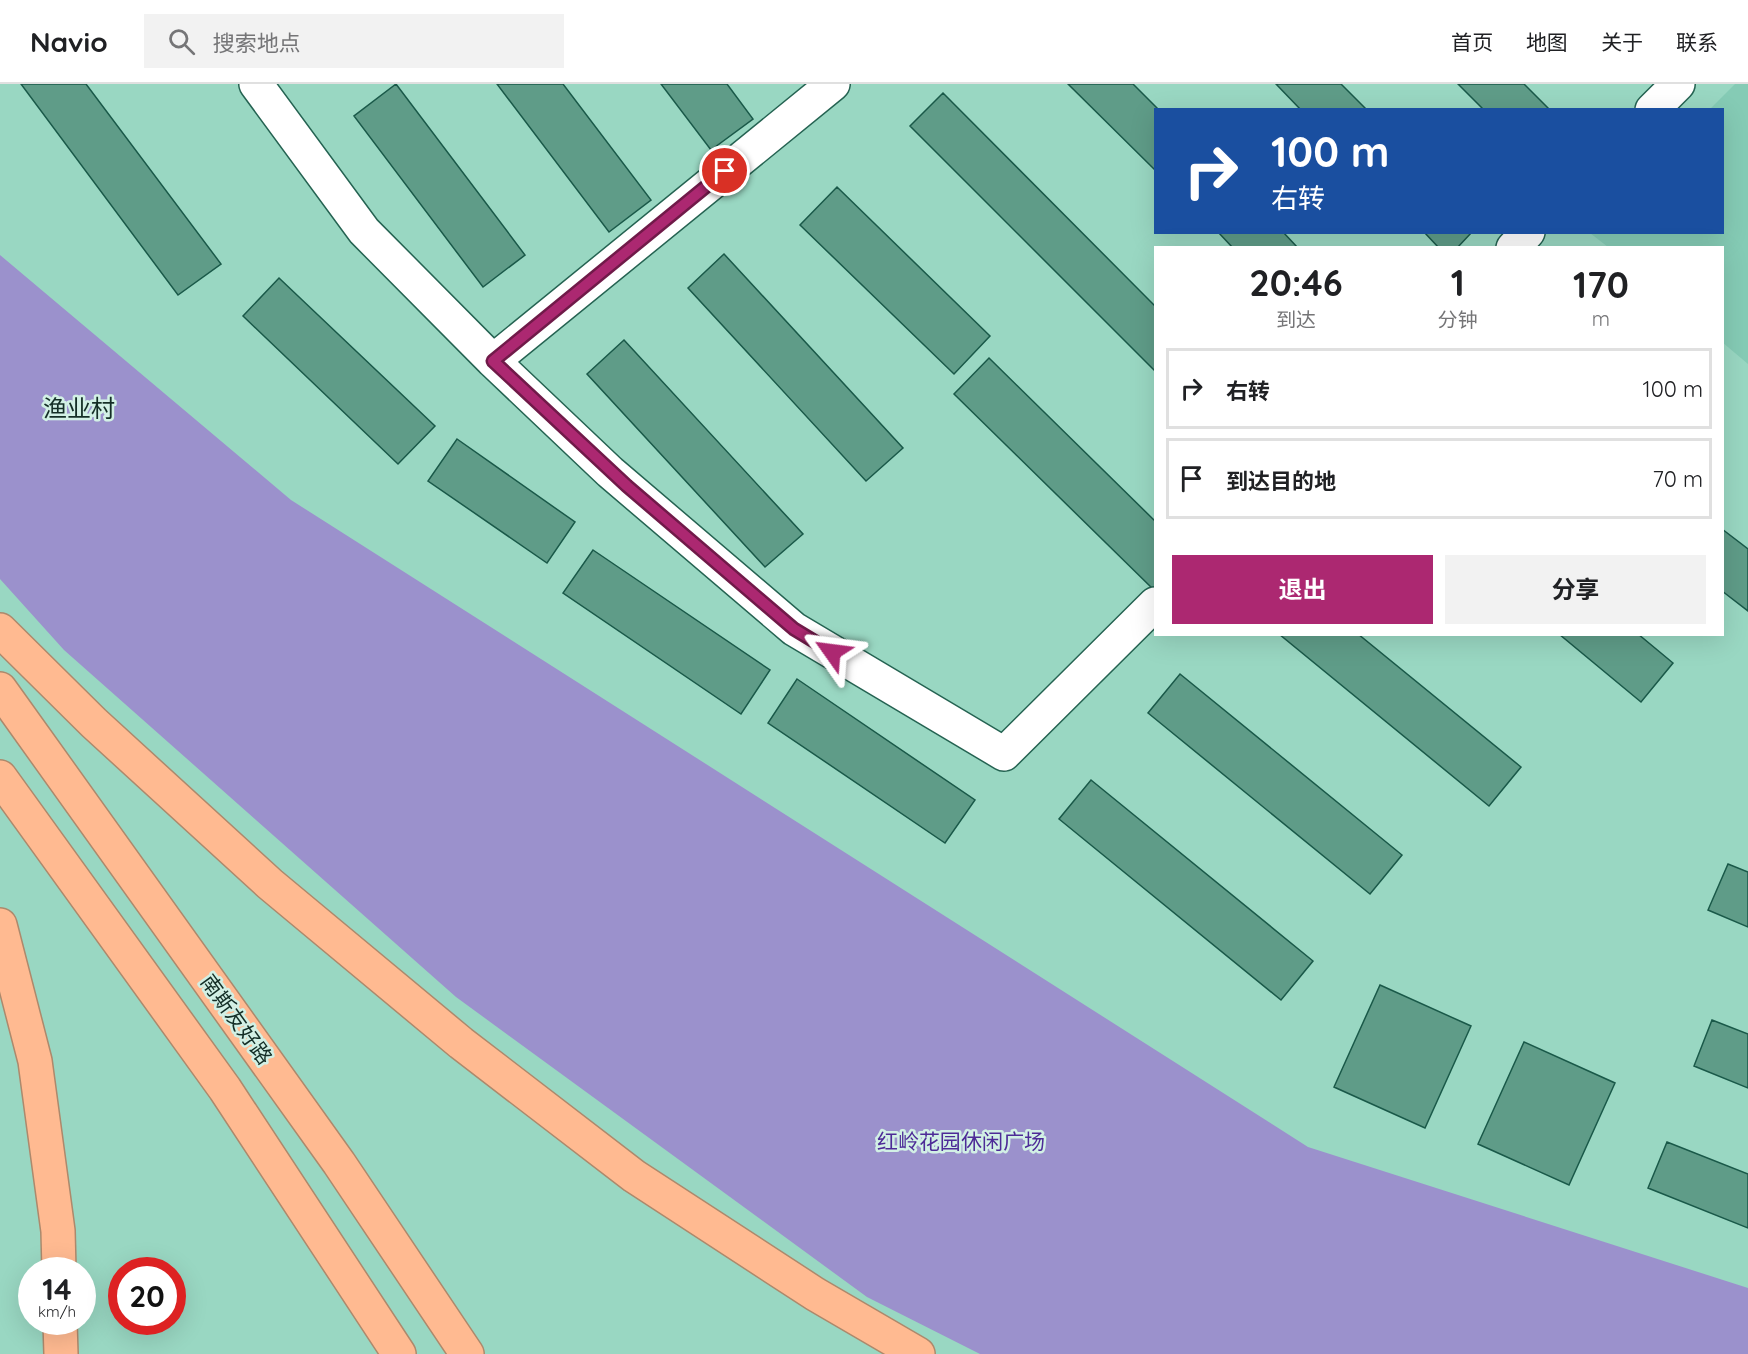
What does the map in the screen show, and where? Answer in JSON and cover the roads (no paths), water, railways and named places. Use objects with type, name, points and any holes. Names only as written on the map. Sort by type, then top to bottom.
[{"type":"highway","points":[[0,630],[94,723],[270,884],[461,1043],[634,1176],[815,1294],[918,1354]]},
{"type":"highway","name":"南斯友好路","points":[[0,689],[339,1163],[467,1354]]},
{"type":"highway","points":[[0,777],[225,1089],[399,1354]]},
{"type":"highway","points":[[0,925],[35,1061],[58,1231],[59,1257]]},
{"type":"highway","points":[[60,1335],[61,1354]]},
{"type":"lane","points":[[256,84],[364,231],[493,361],[610,472],[794,629],[1004,754],[1154,605]]},
{"type":"lane","points":[[493,361],[833,84]]},
{"type":"lane","points":[[1654,108],[1678,84]]},
{"type":"lane","points":[[1516,246],[1526,234]]},
{"type":"district","name":"渔业村","points":[[79,408]]},
{"type":"park label","name":"红岭花园休闲广场","points":[[961,1141]]}]
